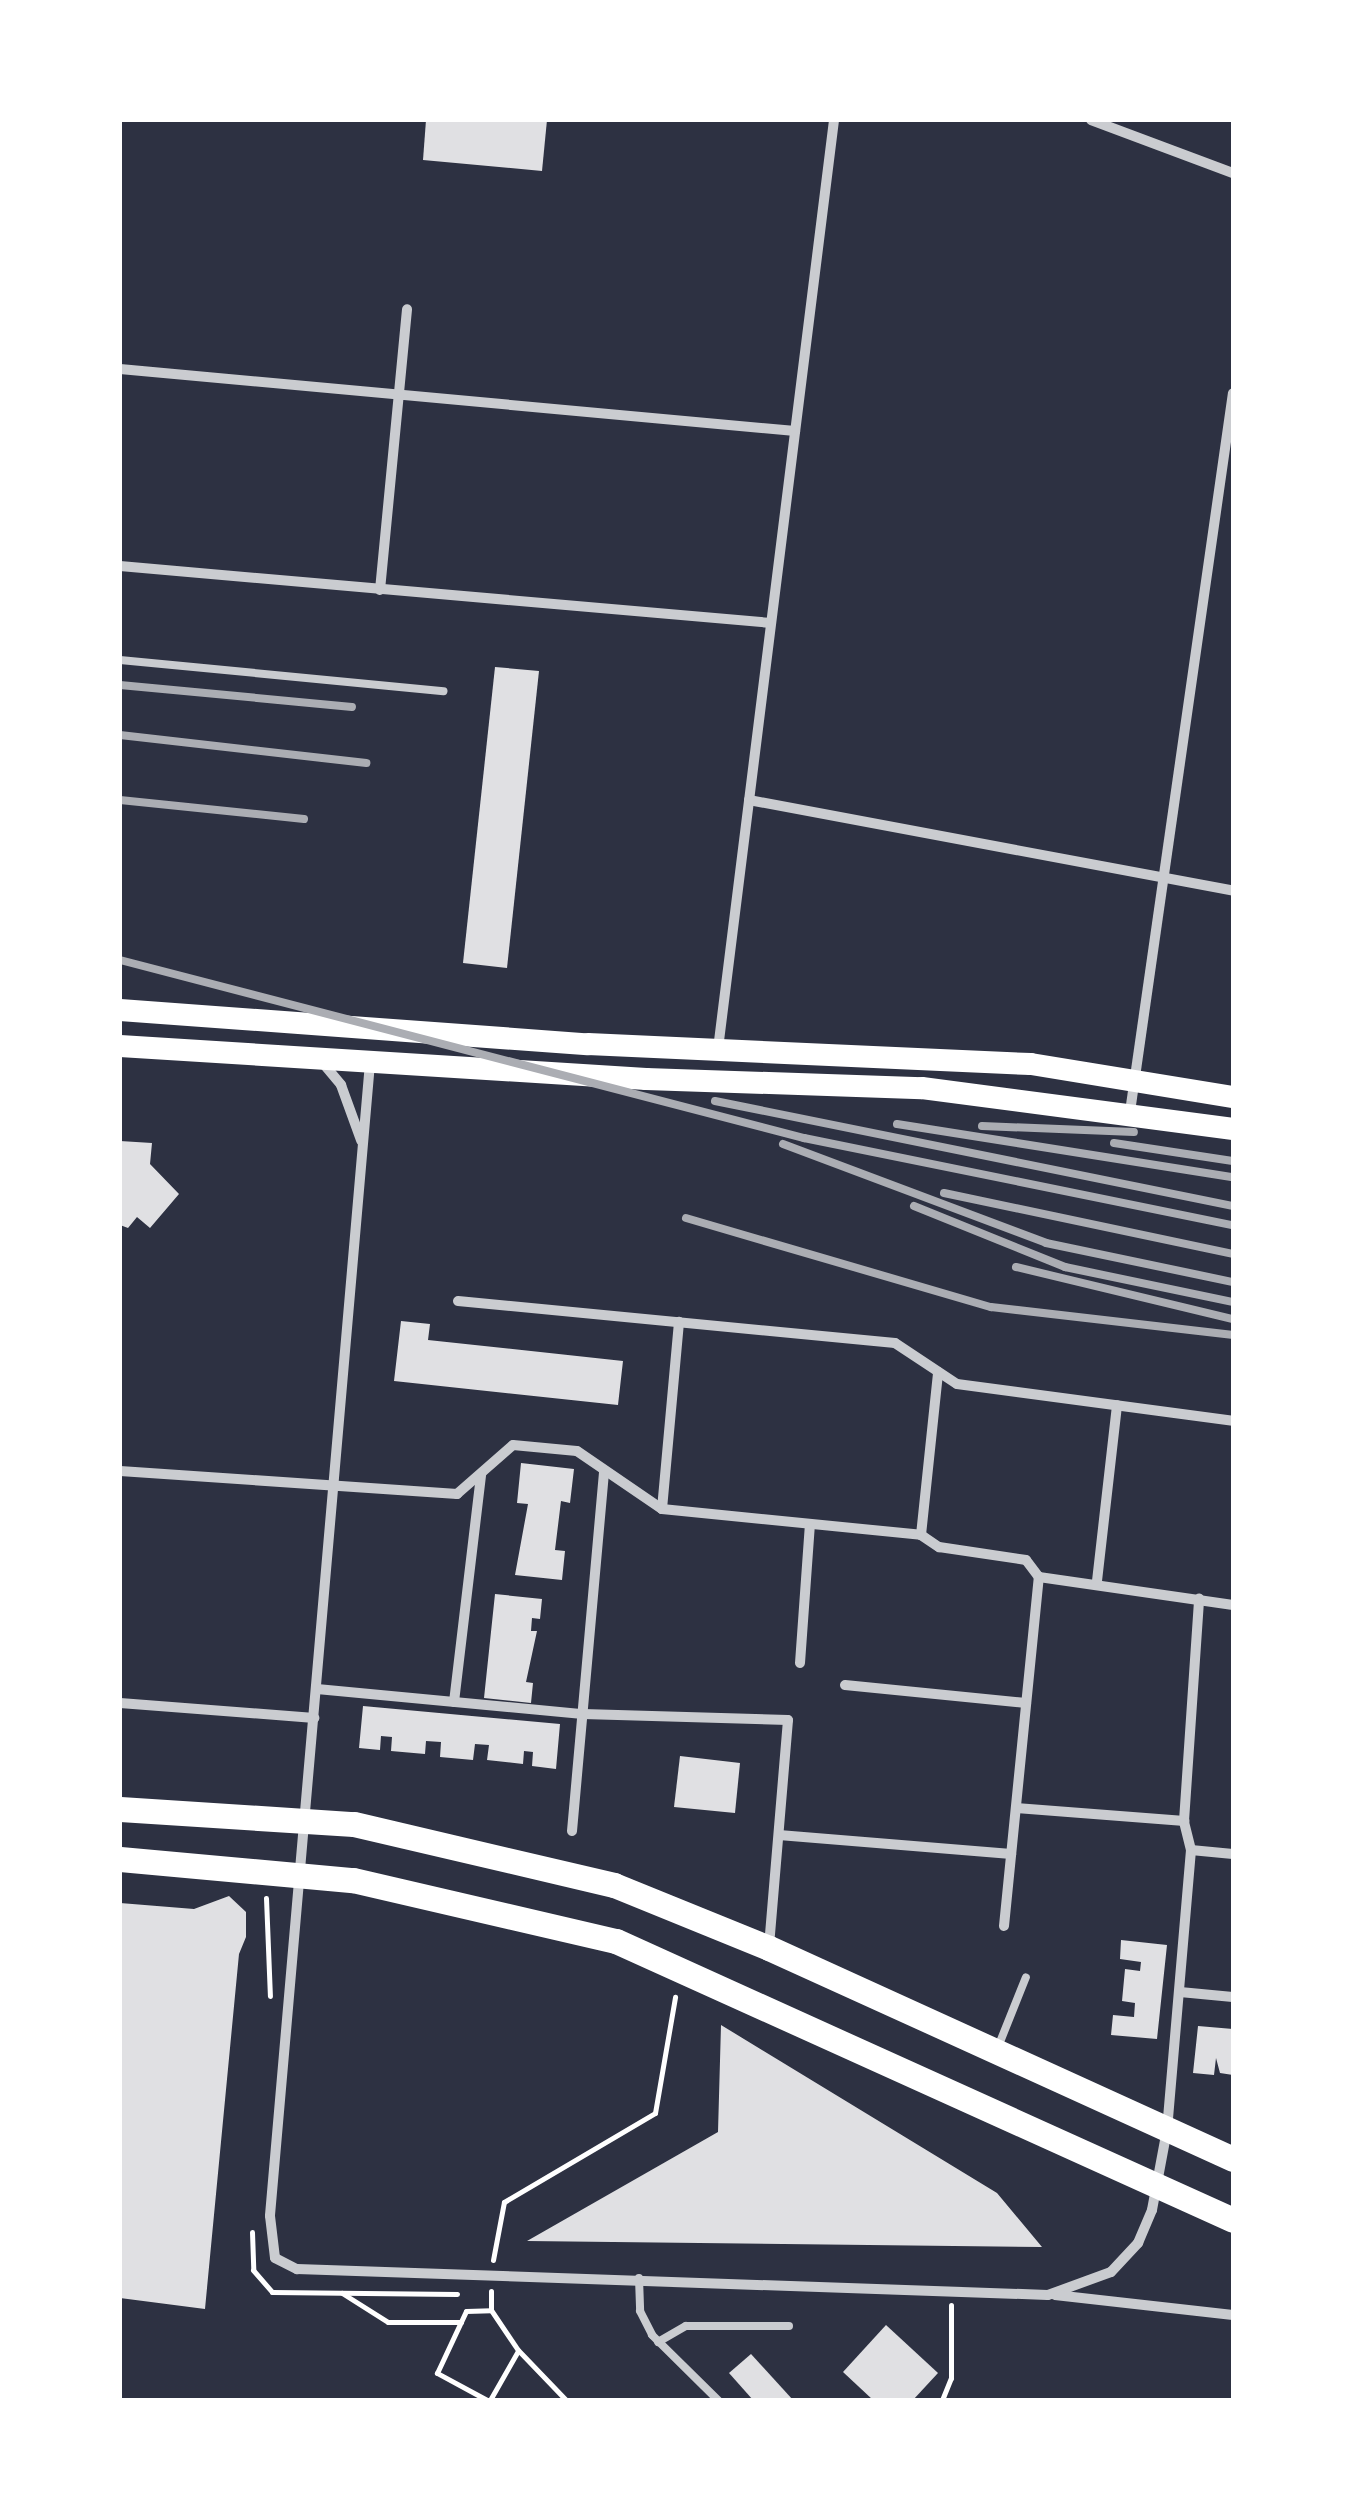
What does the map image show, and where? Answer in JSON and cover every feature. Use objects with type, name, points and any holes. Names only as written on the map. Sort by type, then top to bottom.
[{"type":"highway","points":[[120,1809],[354,1824],[569,1872],[770,1948],[1233,2158]]},
{"type":"highway","points":[[120,1859],[301,1874],[499,1909],[616,1941],[1233,2220]]},
{"type":"main road","points":[[120,1010],[718,1050],[1030,1064],[1233,1097]]},
{"type":"main road","points":[[256,1020],[300,1040],[318,1058]]},
{"type":"main road","points":[[120,1046],[646,1079],[922,1088],[1130,1112],[1233,1129]]},
{"type":"main road","points":[[646,1079],[678,1074],[718,1050]]},
{"type":"street","points":[[718,1050],[834,120]]},
{"type":"street","points":[[1091,120],[1233,173]]},
{"type":"street","points":[[380,590],[408,309]]},
{"type":"street","points":[[120,370],[795,430]]},
{"type":"street","points":[[1130,1112],[1233,393]]},
{"type":"street","points":[[120,566],[771,623]]},
{"type":"street","points":[[749,800],[1233,891]]},
{"type":"street","points":[[318,1058],[341,1084],[363,1145]]},
{"type":"street","points":[[370,1062],[269,2226],[276,2258],[297,2269],[492,2272],[1048,2295],[1233,2316]]},
{"type":"street","points":[[458,1301],[895,1343],[957,1384],[1233,1420]]},
{"type":"street","points":[[662,1509],[679,1322]]},
{"type":"street","points":[[921,1535],[938,1372]]},
{"type":"street","points":[[1096,1581],[1117,1405]]},
{"type":"street","points":[[120,1470],[458,1494],[513,1446],[577,1451],[662,1509],[921,1535],[939,1547],[1026,1560],[1039,1576],[1004,1926]]},
{"type":"street","points":[[572,1831],[604,1470]]},
{"type":"street","points":[[454,1702],[481,1473]]},
{"type":"street","points":[[800,1663],[810,1524]]},
{"type":"street","points":[[1039,1576],[1096,1581],[1126,1592],[1233,1605]]},
{"type":"street","points":[[1048,2295],[1110,2272],[1127,2259],[1157,2188],[1167,2130],[1191,1850],[1184,1821],[1199,1598]]},
{"type":"street","points":[[846,1685],[1026,1703]]},
{"type":"street","points":[[317,1689],[583,1714],[788,1720],[770,1948]]},
{"type":"street","points":[[120,1704],[314,1718]]},
{"type":"street","points":[[1016,1808],[1184,1821]]},
{"type":"street","points":[[778,1835],[1011,1854]]},
{"type":"street","points":[[1191,1850],[1233,1854]]},
{"type":"street","points":[[1180,1992],[1233,1997]]},
{"type":"lane","points":[[120,660],[444,691]]},
{"type":"lane","points":[[996,2052],[1026,1977]]},
{"type":"lane","points":[[639,2278],[640,2312],[658,2342],[718,2400]]},
{"type":"lane","points":[[658,2342],[686,2326],[789,2326]]},
{"type":"path","points":[[266,1898],[270,1999]]},
{"type":"path","points":[[566,2400],[518,2350],[491,2310],[492,2272],[504,2202],[655,2114],[675,1996]]},
{"type":"path","points":[[253,2221],[250,2258],[264,2287],[342,2293],[507,2295]]},
{"type":"path","points":[[342,2293],[343,2270]]},
{"type":"path","points":[[942,2400],[951,2378],[952,2291]]},
{"type":"path","points":[[342,2293],[388,2322],[461,2322]]},
{"type":"path","points":[[932,2305],[969,2306]]},
{"type":"path","points":[[491,2310],[466,2311],[437,2373],[488,2400],[518,2350]]},
{"type":"path","points":[[554,2400],[558,2392]]},
{"type":"building","points":[[426,120],[547,120],[542,171],[423,160]]},
{"type":"building","points":[[495,667],[539,671],[507,968],[463,963]]},
{"type":"building","points":[[120,1141],[152,1143],[150,1164],[179,1194],[150,1228],[137,1217],[128,1228],[120,1225]]},
{"type":"building","points":[[401,1321],[430,1324],[428,1340],[623,1361],[618,1405],[394,1381]]},
{"type":"building","points":[[521,1463],[574,1469],[570,1503],[561,1501],[555,1550],[565,1551],[562,1580],[515,1575],[528,1504],[517,1503]]},
{"type":"building","points":[[495,1594],[542,1599],[540,1619],[532,1618],[531,1631],[537,1631],[526,1682],[533,1683],[531,1703],[484,1698]]},
{"type":"building","points":[[363,1706],[560,1724],[556,1769],[532,1766],[533,1752],[524,1751],[523,1764],[487,1760],[489,1745],[475,1744],[473,1760],[440,1757],[441,1742],[426,1741],[425,1754],[391,1751],[392,1737],[381,1736],[380,1750],[359,1748]]},
{"type":"building","points":[[680,1756],[740,1763],[735,1813],[674,1807]]},
{"type":"building","points":[[229,1896],[246,1912],[246,1937],[239,1954],[205,2309],[120,2298],[120,1903],[194,1909]]},
{"type":"building","points":[[1121,1940],[1167,1945],[1157,2039],[1111,2035],[1113,2015],[1134,2017],[1135,2003],[1122,2001],[1125,1969],[1140,1971],[1141,1962],[1120,1959]]},
{"type":"building","points":[[721,2025],[997,2193],[1042,2247],[527,2241],[718,2132]]},
{"type":"building","points":[[1198,2026],[1233,2029],[1233,2075],[1220,2073],[1216,2058],[1214,2075],[1193,2073]]},
{"type":"building","points":[[886,2325],[938,2373],[913,2400],[873,2400],[843,2372]]},
{"type":"building","points":[[751,2354],[793,2400],[753,2400],[729,2373]]},
{"type":"railway","points":[[120,685],[352,707]]},
{"type":"railway","points":[[120,735],[366,763]]},
{"type":"railway","points":[[120,800],[304,819]]},
{"type":"railway","points":[[120,960],[804,1138],[1233,1225]]},
{"type":"railway","points":[[715,1101],[1233,1206]]},
{"type":"railway","points":[[897,1124],[1233,1177]]},
{"type":"railway","points":[[982,1126],[1134,1132]]},
{"type":"railway","points":[[1114,1143],[1233,1161]]},
{"type":"railway","points":[[783,1144],[1046,1243],[1233,1282]]},
{"type":"railway","points":[[944,1193],[1233,1254]]},
{"type":"railway","points":[[914,1206],[1065,1267],[1233,1302]]},
{"type":"railway","points":[[686,1218],[991,1307],[1233,1335]]},
{"type":"railway","points":[[1016,1267],[1233,1319]]}]
